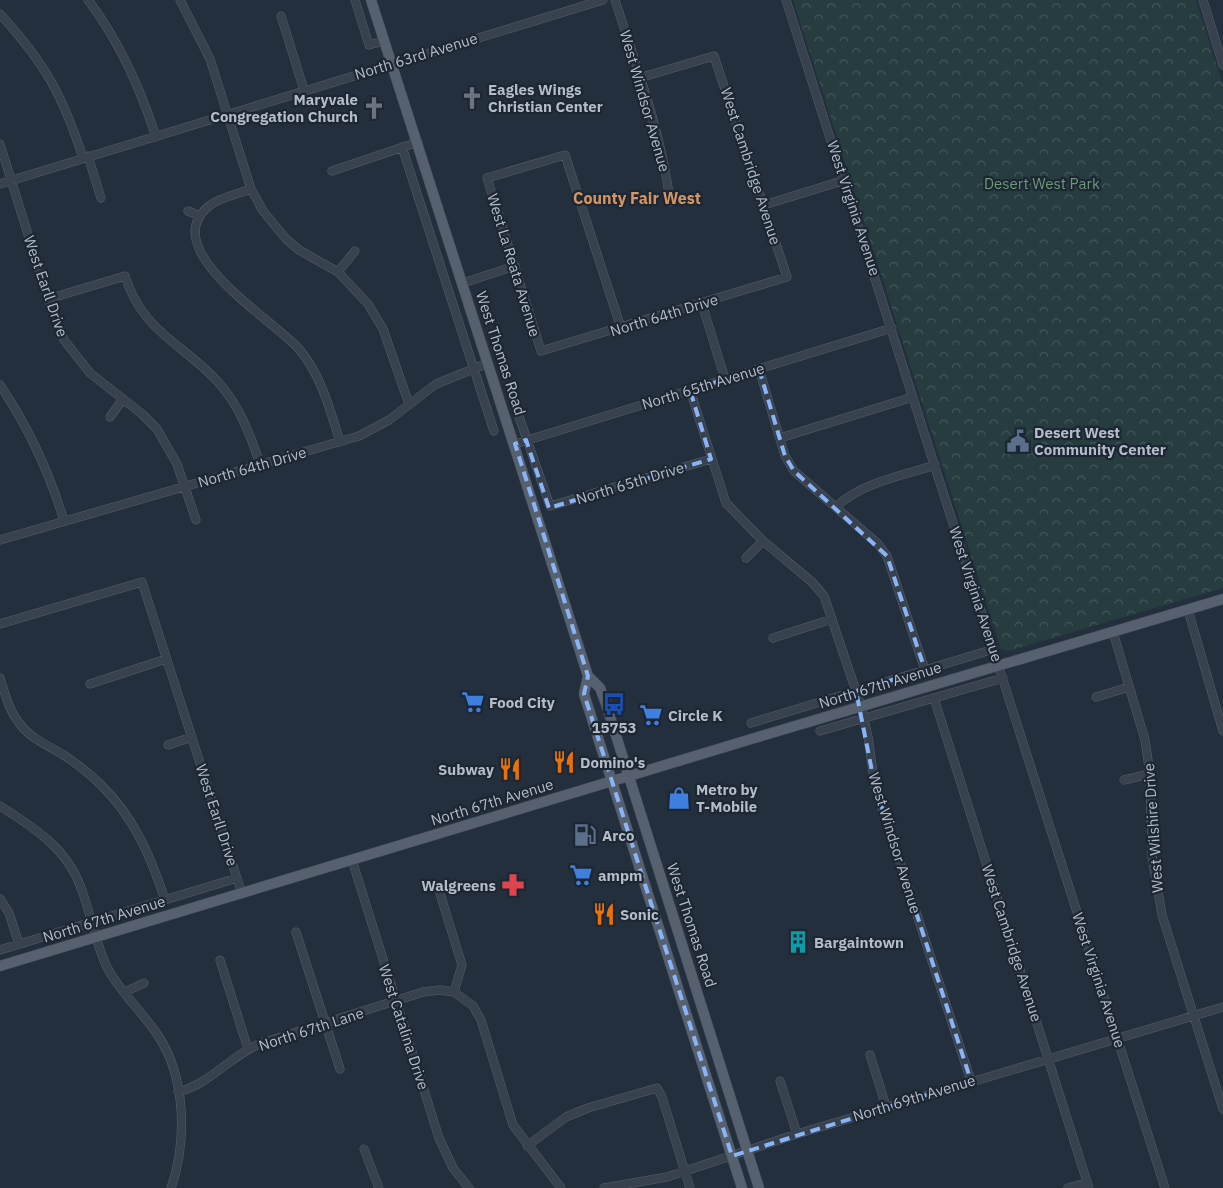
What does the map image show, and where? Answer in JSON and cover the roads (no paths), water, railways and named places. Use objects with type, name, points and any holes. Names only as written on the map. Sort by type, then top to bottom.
[{"type":"main road","name":"West Thomas Road","points":[[371,0],[588,676],[600,688],[629,776],[759,1188]]},
{"type":"main road","name":"North 67th Avenue","points":[[0,966],[861,706],[1223,599]]},
{"type":"main road","name":"West Thomas Road","points":[[588,676],[584,694],[742,1188]]},
{"type":"street","points":[[88,0],[127,60],[156,137]]},
{"type":"street","points":[[180,0],[210,59],[251,189],[263,211],[286,239],[299,250],[338,272],[368,304],[383,329],[408,404]]},
{"type":"street","points":[[355,0],[369,45],[384,41]]},
{"type":"street","name":"North 63rd Avenue","points":[[0,184],[603,0]]},
{"type":"street","name":"West Windsor Avenue","points":[[615,0],[667,173],[670,202]]},
{"type":"street","name":"West Virginia Avenue","points":[[786,0],[845,180],[1165,1188]]},
{"type":"street","points":[[1202,0],[1223,65]]},
{"type":"street","points":[[0,14],[25,42],[49,76],[68,112],[101,198]]},
{"type":"street","points":[[281,16],[304,90]]},
{"type":"street","name":"West Cambridge Avenue","points":[[640,78],[714,56],[787,277]]},
{"type":"street","points":[[332,171],[418,142]]},
{"type":"street","name":"West Earll Drive","points":[[0,144],[48,299],[64,340],[76,358],[90,373],[142,414],[160,434],[177,464],[196,520]]},
{"type":"street","name":"West Thomas Road","points":[[402,147],[494,431]]},
{"type":"street","name":"West La Reata Avenue","points":[[541,351],[488,178],[565,155],[621,328]]},
{"type":"street","points":[[764,205],[845,180]]},
{"type":"street","points":[[251,189],[210,206],[200,216],[195,234],[202,257],[224,283],[288,337],[306,359],[327,400],[340,442]]},
{"type":"street","points":[[188,211],[200,216]]},
{"type":"street","points":[[338,272],[355,251]]},
{"type":"street","points":[[463,283],[515,266]]},
{"type":"street","points":[[48,299],[125,276],[135,302],[145,317],[217,381],[235,405],[247,426],[260,464]]},
{"type":"street","name":"North 64th Drive","points":[[541,351],[787,277]]},
{"type":"street","points":[[702,304],[725,379]]},
{"type":"street","name":"North 65th Avenue","points":[[515,444],[892,328]]},
{"type":"street","name":"North 64th Drive","points":[[0,540],[340,442],[370,431],[389,420],[436,384],[473,367],[488,363]]},
{"type":"street","points":[[759,369],[785,456],[794,471],[837,506],[878,544],[887,556],[925,670]]},
{"type":"street","points":[[0,385],[36,445],[48,470],[64,521]]},
{"type":"street","name":"West Windsor Avenue","points":[[690,390],[726,503],[763,541],[816,586],[824,596],[861,706],[875,786],[971,1081]]},
{"type":"street","points":[[780,438],[913,397]]},
{"type":"street","points":[[110,417],[123,399]]},
{"type":"street","name":"West Thomas Road","points":[[517,411],[550,506]]},
{"type":"street","name":"North 65th Drive","points":[[550,506],[711,459]]},
{"type":"street","points":[[837,506],[850,494],[865,487],[935,465]]},
{"type":"street","points":[[746,558],[763,541]]},
{"type":"street","name":"West Earll Drive","points":[[0,624],[142,582],[242,894]]},
{"type":"street","points":[[1188,610],[1223,731]]},
{"type":"street","points":[[773,638],[832,618]]},
{"type":"street","name":"West Wilshire Drive","points":[[1113,632],[1145,740],[1150,774],[1152,856],[1156,889],[1223,1108]]},
{"type":"street","name":"North 67th Avenue","points":[[750,723],[994,649]]},
{"type":"street","points":[[90,684],[166,659]]},
{"type":"street","points":[[0,678],[8,705],[20,724],[34,738],[89,773],[116,800],[130,820],[148,853],[165,900]]},
{"type":"street","name":"North 67th Avenue","points":[[820,732],[1003,678]]},
{"type":"street","points":[[1096,697],[1129,687]]},
{"type":"street","name":"West Cambridge Avenue","points":[[934,698],[1088,1185]]},
{"type":"street","points":[[168,745],[192,737]]},
{"type":"street","points":[[1124,780],[1150,774]]},
{"type":"street","points":[[0,806],[41,832],[61,854],[78,878],[96,937],[108,968],[160,1038],[167,1052],[178,1092],[181,1112],[180,1144],[171,1188]]},
{"type":"street","name":"West Catalina Drive","points":[[352,860],[439,1138],[453,1168],[469,1188]]},
{"type":"street","name":"North 67th Avenue","points":[[0,950],[237,878]]},
{"type":"street","points":[[438,887],[462,965],[454,992],[472,1006],[481,1020],[513,1126],[560,1188]]},
{"type":"street","points":[[0,899],[9,913],[19,944]]},
{"type":"street","points":[[296,932],[340,1069]]},
{"type":"street","points":[[220,960],[248,1049]]},
{"type":"street","points":[[125,992],[144,983]]},
{"type":"street","name":"North 67th Lane","points":[[178,1092],[202,1084],[248,1049],[433,990],[454,992]]},
{"type":"street","name":"North 69th Avenue","points":[[604,1188],[628,1182],[662,1178],[886,1106],[1118,1040],[1223,1007]]},
{"type":"street","points":[[870,1055],[886,1106]]},
{"type":"street","points":[[780,1081],[797,1134]]},
{"type":"street","points":[[527,1146],[566,1117],[588,1108],[657,1088],[662,1097],[690,1188]]},
{"type":"street","points":[[364,1149],[379,1188]]},
{"type":"street","points":[[1068,1188],[1088,1185]]},
{"type":"place","name":"Eagles Wings Christian Center","points":[[472,98]]},
{"type":"place","name":"Maryvale Congregation Church","points":[[374,108]]},
{"type":"place","name":"Desert West Community Center","points":[[1018,441]]},
{"type":"place","name":"Food City","points":[[473,702]]},
{"type":"place","name":"15753","points":[[614,704]]},
{"type":"place","name":"Circle K","points":[[651,715]]},
{"type":"place","name":"Domino's","points":[[564,762]]},
{"type":"place","name":"Subway","points":[[510,769]]},
{"type":"place","name":"Metro by T-Mobile","points":[[679,798]]},
{"type":"place","name":"Arco","points":[[585,835]]},
{"type":"place","name":"ampm","points":[[581,875]]},
{"type":"place","name":"Walgreens","points":[[513,885]]},
{"type":"place","name":"Sonic","points":[[604,914]]},
{"type":"place","name":"Bargaintown","points":[[798,942]]},
{"type":"district","name":"County Fair West","points":[[637,198]]},
{"type":"park label","name":"Desert West Park","points":[[1042,183]]}]
